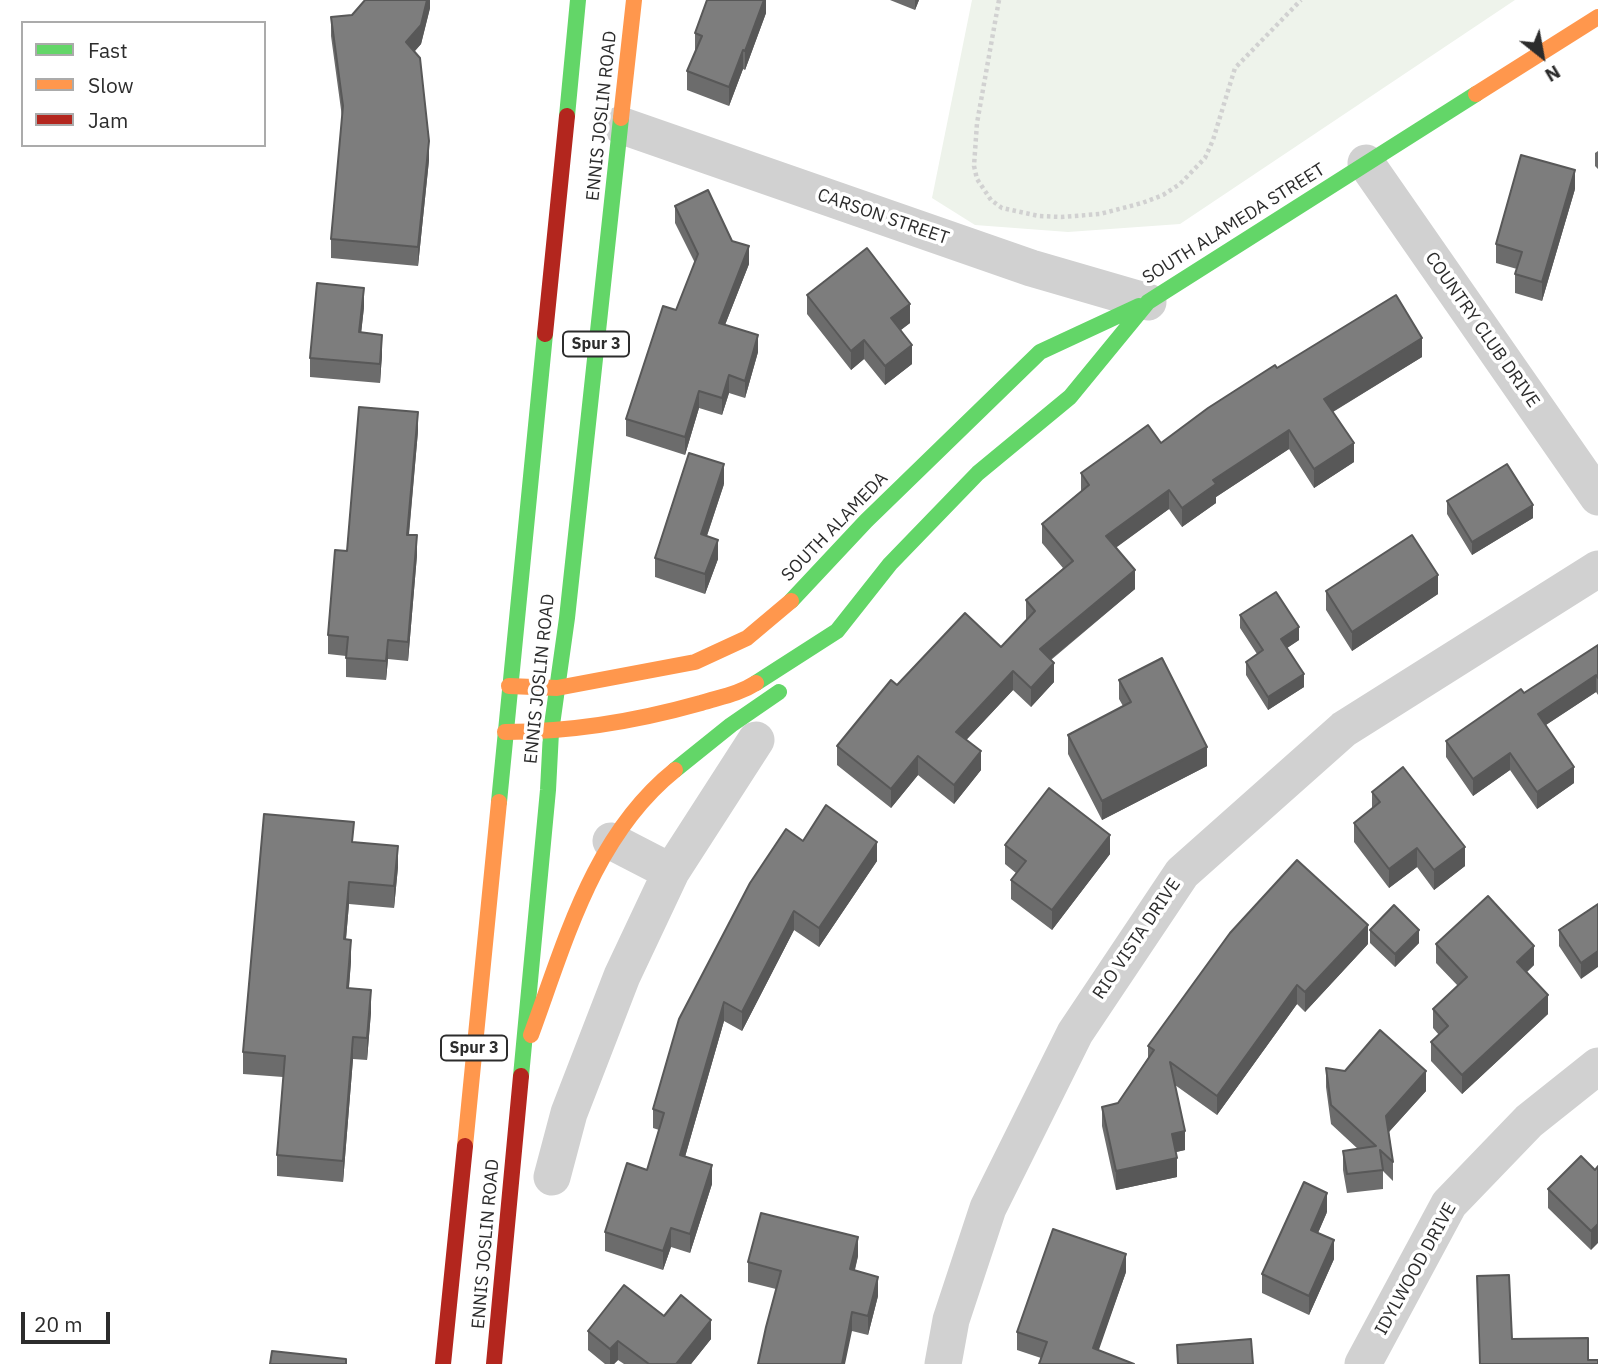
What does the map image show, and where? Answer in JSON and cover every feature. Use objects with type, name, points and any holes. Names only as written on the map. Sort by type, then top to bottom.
[{"type":"main road","name":"ENNIS JOSLIN ROAD","points":[[443,1364],[578,0]]},
{"type":"main road","name":"ENNIS JOSLIN ROAD","points":[[494,1364],[548,790],[551,732],[568,605],[634,0]]},
{"type":"main road","name":"SOUTH ALAMEDA STREET","points":[[505,732],[551,732],[662,714],[743,691],[837,631],[890,564],[978,473],[1070,397],[1148,302],[1598,17]]},
{"type":"main road","name":"SOUTH ALAMEDA","points":[[509,686],[557,688],[695,662],[747,638],[786,607],[876,511],[1041,352],[1148,302]]},
{"type":"main road","points":[[523,1056],[584,890],[611,841],[654,786],[801,674],[837,631]]},
{"type":"street","name":"CARSON STREET","points":[[620,125],[1031,268],[1148,302]]},
{"type":"street","name":"COUNTRY CLUB DRIVE","points":[[1366,163],[1598,497]]},
{"type":"street","name":"RIO VISTA DRIVE","points":[[943,1364],[951,1320],[994,1196],[1075,1033],[1182,873],[1344,729],[1598,569]]},
{"type":"street","points":[[552,1177],[569,1113],[622,976],[671,872],[756,740]]},
{"type":"street","points":[[611,841],[671,872]]},
{"type":"street","name":"IDYLWOOD DRIVE","points":[[1363,1364],[1449,1204],[1530,1121],[1598,1066]]},
{"type":"path","points":[[999,0],[977,123],[974,166],[977,179],[991,200],[1002,208],[1039,216],[1061,217],[1100,214],[1132,206],[1163,195],[1180,184],[1205,158],[1235,68],[1301,0]]},
{"type":"shaded area","points":[[972,0],[1515,0],[1180,224],[1068,232],[975,225],[932,198]]},
{"type":"building","points":[[365,0],[427,0],[421,25],[406,42],[420,58],[429,141],[418,247],[331,239],[343,106],[331,17],[352,15]]},
{"type":"building","points":[[707,0],[764,0],[729,87],[687,71],[702,36],[695,33]]},
{"type":"building","points":[[1521,155],[1575,170],[1542,282],[1515,274],[1522,252],[1496,244]]},
{"type":"building","points":[[708,190],[732,241],[749,246],[719,323],[758,335],[745,381],[729,375],[722,398],[699,391],[685,437],[626,419],[663,306],[676,310],[698,254],[675,206]]},
{"type":"building","points":[[867,248],[910,304],[891,318],[912,345],[885,366],[864,340],[851,351],[807,295]]},
{"type":"building","points":[[317,283],[364,288],[359,332],[382,335],[380,364],[310,358]]},
{"type":"building","points":[[1396,295],[1422,338],[1324,399],[1354,443],[1314,469],[1289,430],[1213,480],[1216,484],[1182,508],[1169,490],[1106,536],[1135,570],[1040,649],[1054,663],[1031,688],[1013,671],[956,732],[981,751],[954,785],[918,756],[891,789],[837,746],[891,680],[897,685],[965,613],[1001,647],[1035,611],[1026,600],[1073,561],[1042,524],[1089,485],[1081,473],[1148,425],[1161,443],[1208,408],[1275,365],[1277,368]]},
{"type":"building","points":[[359,407],[418,412],[407,535],[417,535],[408,642],[388,640],[386,661],[346,658],[348,637],[328,635],[335,550],[347,551]]},
{"type":"building","points":[[689,453],[724,464],[701,534],[718,540],[705,574],[655,558]]},
{"type":"building","points":[[1507,464],[1533,505],[1472,542],[1447,501]]},
{"type":"building","points":[[1412,535],[1438,575],[1352,632],[1326,591]]},
{"type":"building","points":[[1276,592],[1299,627],[1281,639],[1304,674],[1268,697],[1246,662],[1263,650],[1240,615]]},
{"type":"building","points":[[1598,645],[1598,678],[1596,675],[1538,714],[1574,767],[1537,792],[1510,753],[1473,779],[1446,741],[1521,689],[1524,693]]},
{"type":"building","points":[[1162,658],[1207,747],[1102,801],[1068,735],[1131,702],[1119,680]]},
{"type":"building","points":[[1403,767],[1465,847],[1434,870],[1417,848],[1389,869],[1354,823],[1380,802],[1372,792]]},
{"type":"building","points":[[1049,788],[1110,835],[1052,910],[1011,880],[1026,861],[1005,845]]},
{"type":"building","points":[[826,805],[877,842],[819,928],[794,911],[742,1012],[724,1002],[680,1155],[712,1165],[690,1234],[671,1228],[663,1251],[605,1232],[627,1163],[647,1170],[664,1113],[653,1109],[679,1019],[750,883],[786,829],[803,841]]},
{"type":"building","points":[[264,814],[354,822],[352,842],[398,846],[394,886],[349,882],[344,939],[351,940],[347,988],[371,990],[367,1038],[353,1037],[343,1161],[277,1155],[285,1056],[243,1052]]},
{"type":"building","points":[[1297,860],[1368,925],[1305,992],[1297,985],[1217,1096],[1170,1062],[1185,1131],[1172,1134],[1177,1158],[1116,1171],[1102,1107],[1118,1103],[1154,1050],[1148,1046],[1230,933]]},
{"type":"building","points":[[1488,896],[1534,946],[1517,962],[1548,995],[1462,1075],[1431,1042],[1448,1026],[1433,1009],[1467,977],[1436,944]]},
{"type":"building","points":[[1598,904],[1598,951],[1581,963],[1559,930]]},
{"type":"building","points":[[1394,905],[1419,930],[1395,954],[1370,930]]},
{"type":"building","points":[[1380,1030],[1426,1071],[1386,1116],[1393,1162],[1380,1150],[1383,1170],[1347,1174],[1343,1151],[1376,1146],[1331,1105],[1326,1068],[1345,1071]]},
{"type":"building","points":[[1581,1156],[1595,1170],[1598,1166],[1598,1224],[1591,1231],[1548,1189]]},
{"type":"building","points":[[1304,1182],[1327,1193],[1311,1230],[1334,1240],[1309,1296],[1262,1274]]},
{"type":"building","points":[[761,1213],[858,1237],[850,1269],[878,1277],[868,1316],[852,1312],[842,1364],[758,1364],[781,1271],[748,1262]]},
{"type":"building","points":[[1053,1229],[1126,1254],[1093,1348],[1134,1364],[1039,1364],[1047,1342],[1017,1332]]},
{"type":"building","points":[[1509,1275],[1512,1339],[1588,1338],[1588,1360],[1598,1360],[1598,1364],[1480,1364],[1477,1276]]},
{"type":"building","points":[[624,1285],[664,1316],[681,1295],[711,1320],[676,1364],[649,1364],[618,1341],[610,1349],[588,1331]]},
{"type":"building","points":[[1251,1339],[1253,1364],[1178,1364],[1177,1345]]},
{"type":"building","points":[[272,1351],[346,1359],[346,1364],[270,1364]]},
{"type":"traffic: fast","points":[[567,116],[578,0]]},
{"type":"traffic: fast","points":[[756,683],[837,631],[890,564],[978,473],[1070,397],[1148,302],[1476,94]]},
{"type":"traffic: fast","points":[[521,1076],[551,732],[567,618],[621,118]]},
{"type":"traffic: fast","points":[[791,601],[866,521],[1040,352],[1139,306]]},
{"type":"traffic: fast","points":[[499,802],[545,334]]},
{"type":"traffic: fast","points":[[675,770],[731,725],[779,692]]},
{"type":"traffic: slow","points":[[621,118],[634,0]]},
{"type":"traffic: slow","points":[[1476,94],[1598,17]]},
{"type":"traffic: slow","points":[[509,686],[557,688],[695,662],[747,638],[791,601]]},
{"type":"traffic: slow","points":[[505,732],[579,728],[628,720],[722,697],[756,683]]},
{"type":"traffic: slow","points":[[531,1035],[570,927],[603,858],[623,826],[647,796],[675,770]]},
{"type":"traffic: slow","points":[[465,1146],[499,802]]},
{"type":"traffic: jam","points":[[545,334],[567,116]]},
{"type":"traffic: jam","points":[[494,1364],[521,1076]]},
{"type":"traffic: jam","points":[[443,1364],[465,1146]]}]
